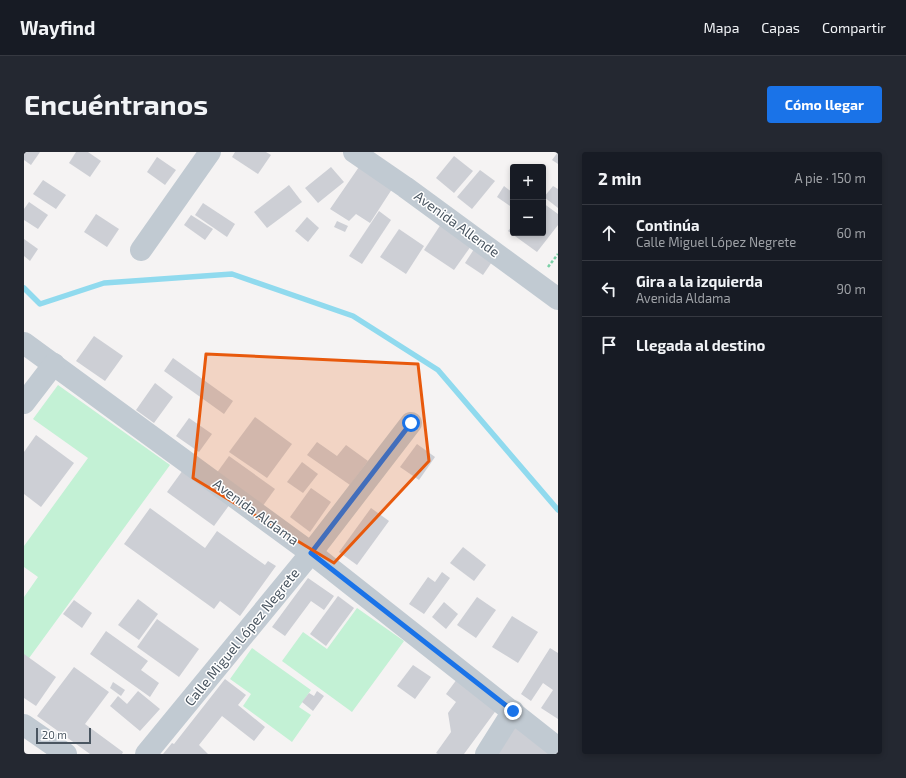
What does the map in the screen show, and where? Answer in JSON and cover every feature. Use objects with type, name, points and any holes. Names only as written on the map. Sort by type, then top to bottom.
[{"type":"street","points":[[141,250],[210,152]]},
{"type":"street","name":"Avenida Allende","points":[[354,152],[405,187],[558,299]]},
{"type":"street","name":"Avenida Aldama","points":[[24,343],[311,553],[558,748]]},
{"type":"street","points":[[24,403],[54,364]]},
{"type":"street","name":"Calle Miguel López Negrete","points":[[146,754],[311,553],[411,423]]},
{"type":"street","points":[[486,754],[513,711]]},
{"type":"street","points":[[24,725],[66,754]]},
{"type":"highlighted area","points":[[206,354],[418,364],[429,461],[334,563],[193,478]]},
{"type":"green space","points":[[58,385],[170,465],[24,665],[24,597],[38,577],[24,567],[24,546],[88,458],[33,419]]},
{"type":"green space","points":[[357,608],[404,641],[352,712],[282,661],[303,632],[327,649]]},
{"type":"green space","points":[[252,648],[311,690],[299,707],[311,715],[292,742],[243,706],[251,694],[230,679]]},
{"type":"building","points":[[24,152],[40,152],[31,165],[24,160]]},
{"type":"building","points":[[76,152],[88,152],[101,161],[90,177],[69,163]]},
{"type":"building","points":[[235,152],[266,152],[271,155],[258,174],[232,157]]},
{"type":"building","points":[[558,152],[558,164],[552,160]]},
{"type":"building","points":[[454,156],[473,171],[454,193],[436,178]]},
{"type":"building","points":[[157,157],[176,170],[165,185],[147,172]]},
{"type":"building","points":[[361,164],[394,186],[370,223],[356,214],[349,221],[330,209]]},
{"type":"building","points":[[331,167],[344,182],[318,203],[305,188]]},
{"type":"building","points":[[480,170],[495,181],[472,209],[457,197]]},
{"type":"building","points":[[43,180],[66,195],[56,209],[33,194]]},
{"type":"building","points":[[289,185],[302,202],[267,228],[254,212]]},
{"type":"building","points":[[504,186],[510,191],[510,206],[497,197]]},
{"type":"building","points":[[553,186],[558,189],[558,208],[546,199],[546,195]]},
{"type":"building","points":[[29,202],[48,215],[38,229],[24,220],[24,209]]},
{"type":"building","points":[[203,203],[235,224],[227,237],[195,215]]},
{"type":"building","points":[[546,205],[558,214],[558,225],[537,252],[515,236],[546,236]]},
{"type":"building","points":[[379,211],[391,220],[362,264],[349,256]]},
{"type":"building","points":[[96,214],[119,229],[107,247],[84,232]]},
{"type":"building","points":[[191,215],[213,229],[205,240],[184,225]]},
{"type":"building","points":[[307,217],[319,228],[308,242],[295,231]]},
{"type":"building","points":[[445,218],[476,239],[454,270],[424,250]]},
{"type":"building","points":[[337,221],[348,226],[345,232],[334,227]]},
{"type":"building","points":[[399,229],[424,246],[406,274],[380,257]]},
{"type":"building","points":[[24,239],[38,249],[30,261],[24,256]]},
{"type":"building","points":[[478,243],[496,256],[483,275],[465,263]]},
{"type":"building","points":[[94,336],[123,356],[105,381],[76,361]]},
{"type":"building","points":[[173,358],[233,401],[224,414],[164,371]]},
{"type":"building","points":[[155,383],[173,397],[154,423],[136,410]]},
{"type":"building","points":[[255,417],[292,444],[267,478],[229,452]]},
{"type":"building","points":[[189,418],[212,434],[199,452],[176,436]]},
{"type":"building","points":[[36,435],[74,463],[41,507],[24,494],[24,452]]},
{"type":"building","points":[[317,442],[337,456],[346,445],[368,461],[350,485],[307,455]]},
{"type":"building","points":[[417,444],[435,457],[419,480],[400,467]]},
{"type":"building","points":[[229,456],[275,489],[262,507],[216,474]]},
{"type":"building","points":[[302,462],[318,474],[303,493],[287,482]]},
{"type":"building","points":[[183,470],[230,504],[214,526],[167,492]]},
{"type":"building","points":[[311,488],[331,502],[310,532],[290,517]]},
{"type":"building","points":[[150,508],[205,548],[217,531],[265,565],[268,561],[276,566],[240,616],[220,601],[214,609],[124,544]]},
{"type":"building","points":[[371,508],[389,521],[357,565],[339,552]]},
{"type":"building","points":[[463,547],[486,565],[474,581],[450,563]]},
{"type":"building","points":[[442,572],[450,578],[424,614],[409,604],[428,577],[435,582]]},
{"type":"building","points":[[308,578],[334,596],[324,610],[311,601],[285,636],[272,627]]},
{"type":"building","points":[[338,596],[354,608],[326,646],[310,634]]},
{"type":"building","points":[[477,597],[496,610],[476,638],[457,625]]},
{"type":"building","points":[[138,599],[158,614],[139,640],[118,625]]},
{"type":"building","points":[[74,600],[92,613],[82,628],[63,614]]},
{"type":"building","points":[[444,602],[458,614],[446,629],[432,617]]},
{"type":"building","points":[[512,616],[538,632],[518,663],[492,647]]},
{"type":"building","points":[[157,619],[199,649],[179,677],[137,647]]},
{"type":"building","points":[[106,631],[148,661],[141,670],[159,683],[150,697],[90,654]]},
{"type":"building","points":[[550,648],[558,653],[558,719],[541,708],[553,690],[543,683],[531,701],[521,694]]},
{"type":"building","points":[[24,654],[56,677],[36,706],[24,698]]},
{"type":"building","points":[[413,665],[431,677],[415,699],[397,686]]},
{"type":"building","points":[[74,667],[109,692],[85,724],[123,752],[122,754],[90,754],[37,716]]},
{"type":"building","points":[[460,675],[500,705],[464,754],[438,754],[436,753],[451,732],[448,713],[456,702],[446,694]]},
{"type":"building","points":[[225,679],[246,695],[238,705],[265,727],[254,741],[222,716],[199,745],[208,754],[163,754],[172,743],[174,744]]},
{"type":"building","points":[[113,682],[125,690],[121,696],[110,688]]},
{"type":"building","points":[[138,691],[160,709],[140,731],[110,706],[118,696],[127,704]]},
{"type":"building","points":[[317,691],[324,696],[313,711],[302,702],[309,693],[314,696]]},
{"type":"building","points":[[516,723],[555,754],[498,754]]},
{"type":"waterway","points":[[24,288],[40,304],[104,283],[232,274],[353,316],[438,370],[558,510]]},
{"type":"route","points":[[411,423],[311,553],[513,711]]}]
